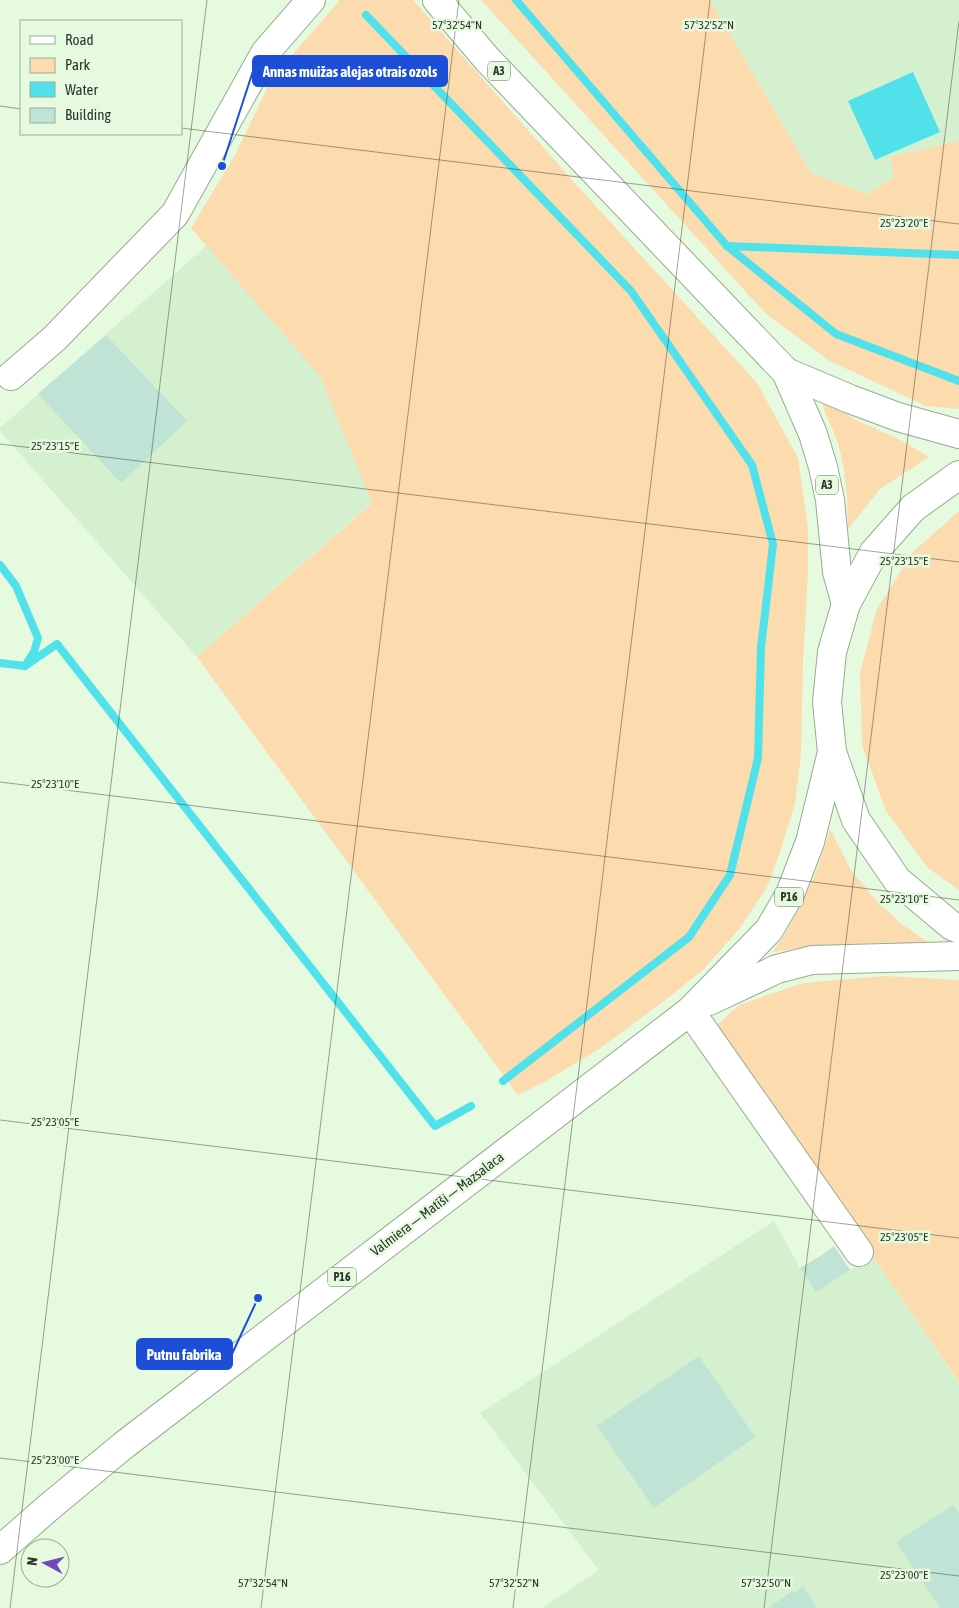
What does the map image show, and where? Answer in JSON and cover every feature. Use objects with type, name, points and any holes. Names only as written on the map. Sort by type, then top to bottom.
[{"type":"main road","points":[[11,376],[55,338],[175,214],[265,53],[311,0]]},
{"type":"main road","name":"A3","points":[[437,0],[494,66],[786,372],[813,434],[823,467],[830,500],[837,572],[846,604]]},
{"type":"main road","name":"A3","points":[[786,372],[898,417],[959,434]]},
{"type":"main road","points":[[959,475],[913,508],[874,552],[846,604],[832,652],[828,694],[832,752],[856,820],[897,880],[952,926],[959,929]]},
{"type":"main road","name":"Valmiera — Matīši — Mazsalaca","points":[[0,1550],[124,1445],[690,1011],[769,930],[790,894],[810,842],[832,752]]},
{"type":"main road","name":"Valmiera — Matīši — Mazsalaca","points":[[690,1011],[777,969],[812,960],[959,956]]},
{"type":"main road","points":[[690,1011],[859,1252]]},
{"type":"shaded area","points":[[710,0],[959,0],[959,197],[868,194],[811,173]]},
{"type":"shaded area","points":[[248,209],[447,436],[197,657],[0,431],[0,428]]},
{"type":"shaded area","points":[[774,1221],[800,1268],[816,1292],[873,1257],[959,1383],[959,1608],[542,1608],[599,1570],[480,1413]]},
{"type":"green space","points":[[340,0],[413,0],[573,181],[757,383],[798,458],[808,528],[801,754],[795,803],[767,887],[740,928],[703,970],[599,1049],[546,1081],[518,1095],[197,657],[372,503],[320,376],[191,228],[235,155],[272,78]]},
{"type":"green space","points":[[481,0],[710,0],[811,173],[868,194],[894,177],[891,157],[959,141],[959,409],[926,406],[830,361],[766,314]]},
{"type":"green space","points":[[821,399],[858,421],[901,440],[929,457],[880,489],[848,529],[847,496],[843,464],[838,443]]},
{"type":"green space","points":[[959,511],[959,890],[928,868],[886,811],[862,745],[860,673],[877,609],[913,552]]},
{"type":"green space","points":[[830,829],[851,870],[873,897],[900,923],[929,943],[831,945],[773,952],[807,893]]},
{"type":"green space","points":[[885,976],[959,980],[959,1382],[873,1257],[716,1040],[715,1027],[739,1005],[803,983]]},
{"type":"water","points":[[913,72],[940,132],[875,160],[848,101]]},
{"type":"building","points":[[106,335],[187,421],[121,483],[38,394]]},
{"type":"building","points":[[834,1246],[850,1270],[816,1292],[800,1268]]},
{"type":"building","points":[[699,1356],[755,1437],[654,1508],[597,1426]]},
{"type":"building","points":[[953,1505],[959,1514],[959,1608],[940,1608],[896,1542]]},
{"type":"building","points":[[803,1587],[817,1608],[768,1608],[793,1591],[794,1593]]},
{"type":"waterway","points":[[516,0],[727,246],[836,334],[959,381]]},
{"type":"waterway","points":[[366,15],[631,291],[752,465],[773,544],[761,648],[758,758],[730,875],[689,937],[503,1081]]},
{"type":"waterway","points":[[727,246],[959,255]]},
{"type":"waterway","points":[[0,565],[16,586],[38,638],[34,652],[25,666],[0,663]]},
{"type":"waterway","points":[[25,666],[57,644],[435,1126],[471,1106]]},
{"type":"place","name":"Annas muižas alejas otrais ozols","points":[[222,166]]},
{"type":"place","name":"Putnu fabrika","points":[[258,1298]]}]
